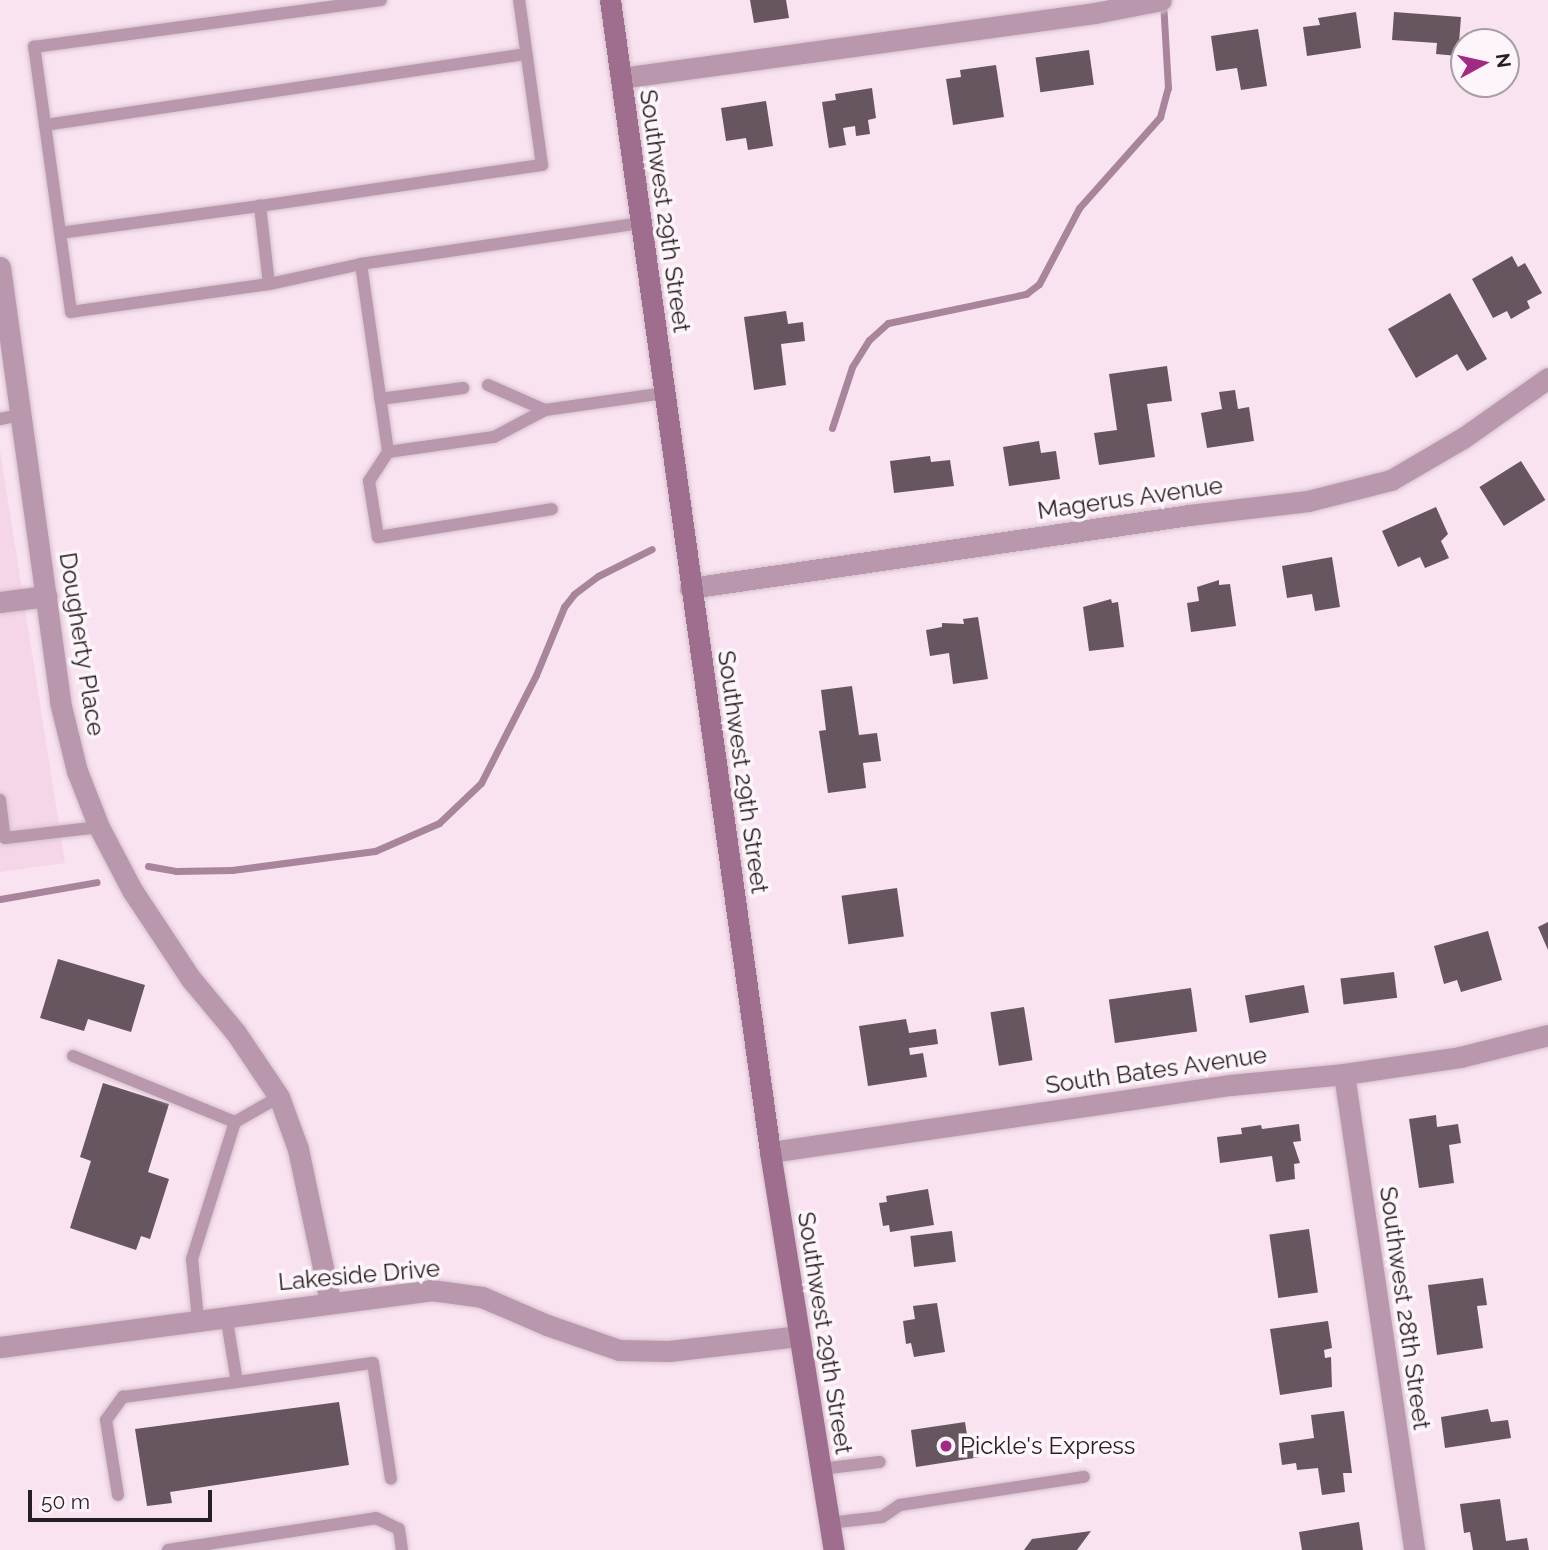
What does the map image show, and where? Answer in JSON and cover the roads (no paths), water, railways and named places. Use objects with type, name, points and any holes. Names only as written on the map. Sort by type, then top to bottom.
[{"type":"street","name":"Southwest 29th Street","points":[[610,0],[770,1152],[834,1550]]},
{"type":"street","points":[[621,78],[1095,13],[1154,1]]},
{"type":"street","name":"Dougherty Place","points":[[0,267],[10,417],[47,596],[60,702],[77,771],[99,827],[132,890],[191,979],[236,1033],[279,1097],[298,1149],[330,1301]]},
{"type":"street","name":"Magerus Avenue","points":[[690,589],[1189,515],[1308,501],[1391,481],[1463,438],[1548,378]]},
{"type":"street","points":[[0,602],[47,596]]},
{"type":"street","name":"South Bates Avenue","points":[[770,1152],[1230,1085],[1343,1074],[1461,1057],[1548,1035]]},
{"type":"street","name":"Southwest 28th Street","points":[[1343,1074],[1414,1550]]},
{"type":"street","name":"Lakeside Drive","points":[[0,1347],[330,1301],[431,1290],[482,1297],[547,1325],[620,1350],[669,1351],[798,1336]]},
{"type":"lane","points":[[381,0],[34,47],[71,313],[269,284],[361,264],[640,223]]},
{"type":"lane","points":[[60,233],[542,166],[519,0]]},
{"type":"lane","points":[[45,125],[526,54]]},
{"type":"lane","points":[[260,206],[269,284]]},
{"type":"lane","points":[[361,264],[388,453],[369,481],[378,537],[552,509]]},
{"type":"lane","points":[[488,384],[545,410]]},
{"type":"lane","points":[[380,399],[463,388]]},
{"type":"lane","points":[[388,453],[495,437],[545,410],[664,393]]},
{"type":"lane","points":[[0,800],[5,838],[99,827]]},
{"type":"lane","points":[[73,1056],[235,1122]]},
{"type":"lane","points":[[198,1319],[192,1259],[235,1122],[279,1097]]},
{"type":"lane","points":[[226,1315],[237,1382]]},
{"type":"lane","points":[[118,1495],[106,1420],[123,1397],[373,1363],[391,1479]]},
{"type":"lane","points":[[820,1469],[880,1462]]},
{"type":"lane","points":[[829,1523],[882,1517],[901,1505],[1084,1478]]},
{"type":"lane","points":[[169,1550],[376,1518],[399,1529],[402,1550]]},
{"type":"waterway","points":[[832,428],[852,367],[869,340],[888,323],[1026,294],[1039,284],[1079,208],[1160,117],[1168,88],[1163,0]]},
{"type":"waterway","points":[[148,866],[176,871],[232,870],[375,851],[439,823],[481,783],[536,675],[564,607],[574,594],[598,576],[652,549]]},
{"type":"waterway","points":[[0,899],[97,882]]},
{"type":"place","name":"Pickle's Express","points":[[946,1446]]}]
